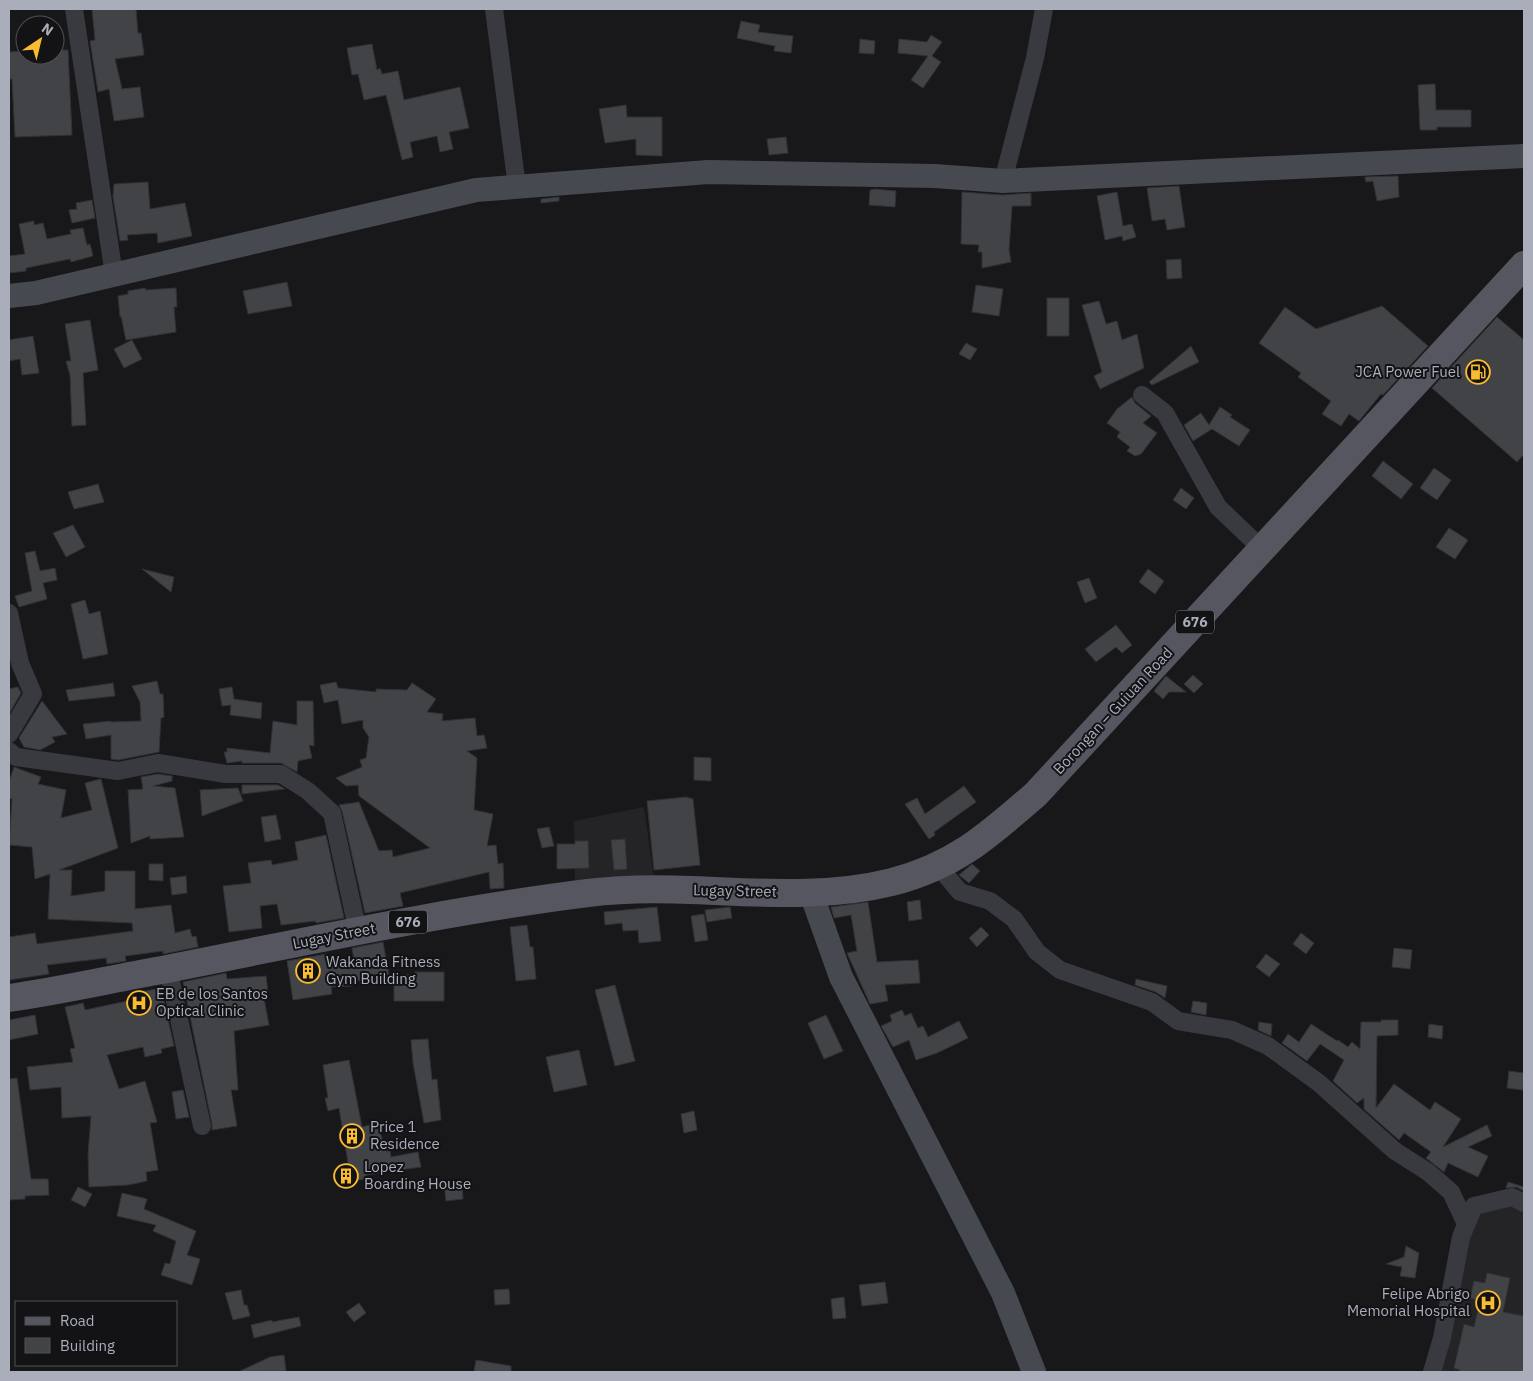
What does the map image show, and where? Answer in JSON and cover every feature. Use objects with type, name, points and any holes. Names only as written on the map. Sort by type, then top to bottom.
[{"type":"main road","name":"Borongan – Guiuan Road","points":[[812,893],[891,882],[939,867],[978,845],[1036,794],[1524,265]]},
{"type":"main road","name":"Lugay Street","points":[[9,998],[461,912],[590,892],[665,890],[812,893]]},
{"type":"street","points":[[74,9],[114,275]]},
{"type":"street","points":[[494,9],[517,186]]},
{"type":"street","points":[[1003,180],[1035,58],[1044,9]]},
{"type":"street","points":[[9,296],[36,293],[476,190],[517,186],[708,172],[935,176],[1003,180],[1524,156]]},
{"type":"street","points":[[1142,395],[1165,414],[1218,507],[1262,549]]},
{"type":"street","points":[[9,613],[15,664],[33,694],[9,734]]},
{"type":"street","points":[[9,751],[16,757],[118,771],[158,763],[226,774],[281,774],[308,791],[332,813],[358,932]]},
{"type":"street","points":[[939,867],[960,892],[990,900],[1014,919],[1037,952],[1060,970],[1152,1002],[1178,1021],[1232,1030],[1268,1046],[1319,1083],[1395,1151],[1428,1172],[1451,1192],[1466,1224]]},
{"type":"street","points":[[812,893],[841,977],[1003,1294],[1034,1372]]},
{"type":"street","points":[[168,968],[202,1126]]},
{"type":"street","points":[[1451,1192],[1493,1201]]},
{"type":"street","points":[[1432,1372],[1442,1338],[1461,1237],[1474,1206],[1512,1197],[1524,1203]]},
{"type":"shaded area","points":[[644,807],[654,880],[575,882],[574,821]]},
{"type":"shaded area","name":"Felipe Abrigo Memorial Hospital","points":[[1506,1203],[1524,1210],[1524,1372],[1438,1372],[1467,1234],[1476,1216],[1486,1208]]},
{"type":"building","points":[[92,9],[136,9],[138,33],[141,33],[144,55],[115,59],[122,89],[140,87],[144,117],[114,121],[109,89],[98,92],[90,41],[95,40]]},
{"type":"building","points":[[741,21],[760,25],[758,32],[793,36],[791,53],[774,51],[775,46],[737,38]]},
{"type":"building","points":[[931,35],[942,42],[932,56],[941,62],[923,88],[911,80],[928,56],[898,53],[899,39],[927,42]]},
{"type":"building","points":[[860,39],[875,41],[874,54],[859,53]]},
{"type":"building","points":[[372,44],[377,70],[380,68],[382,74],[398,71],[404,100],[460,87],[469,128],[449,132],[453,149],[440,152],[437,136],[410,142],[413,157],[402,160],[386,95],[364,100],[358,74],[352,75],[347,48]]},
{"type":"building","points":[[65,50],[68,50],[72,135],[15,137],[12,79],[9,79],[9,52],[15,52],[15,65],[65,65]]},
{"type":"building","points":[[1435,84],[1436,110],[1471,110],[1471,127],[1437,127],[1437,130],[1420,130],[1418,85]]},
{"type":"building","points":[[626,105],[627,117],[662,117],[662,156],[636,155],[636,139],[605,143],[599,109]]},
{"type":"building","points":[[786,137],[788,153],[769,155],[767,139]]},
{"type":"building","points":[[1398,176],[1399,197],[1377,201],[1373,181],[1366,182],[1365,177]]},
{"type":"building","points":[[148,182],[150,209],[185,203],[192,236],[158,243],[157,233],[127,235],[128,240],[120,241],[113,197],[114,184]]},
{"type":"building","points":[[1179,186],[1185,227],[1167,230],[1165,219],[1152,221],[1147,188]]},
{"type":"building","points":[[870,190],[896,191],[895,207],[869,205]]},
{"type":"building","points":[[962,192],[1002,195],[1031,193],[1031,206],[1012,206],[1009,250],[1011,262],[982,268],[982,252],[978,252],[979,245],[961,244]]},
{"type":"building","points":[[1117,192],[1123,226],[1132,224],[1136,237],[1123,241],[1122,236],[1105,240],[1097,196]]},
{"type":"building","points":[[559,197],[559,201],[541,203],[541,199]]},
{"type":"building","points":[[92,200],[95,218],[72,223],[69,210],[77,209],[76,203]]},
{"type":"building","points":[[34,221],[34,225],[43,223],[47,239],[71,234],[70,230],[83,228],[87,245],[90,244],[93,256],[71,262],[70,259],[26,268],[26,271],[9,273],[9,256],[25,254],[19,224]]},
{"type":"building","points":[[1181,259],[1182,278],[1167,279],[1166,260]]},
{"type":"building","points":[[287,282],[292,306],[248,314],[243,291]]},
{"type":"building","points":[[976,285],[1003,289],[999,316],[972,312]]},
{"type":"building","points":[[145,288],[146,290],[176,288],[177,307],[174,307],[176,332],[126,340],[120,317],[118,296],[128,294],[128,291]]},
{"type":"building","points":[[1047,298],[1069,298],[1069,336],[1047,336]]},
{"type":"building","points":[[1099,301],[1106,324],[1117,321],[1122,340],[1137,334],[1144,368],[1100,389],[1094,376],[1102,372],[1082,305]]},
{"type":"building","points":[[1382,306],[1428,346],[1383,395],[1381,394],[1359,421],[1349,414],[1341,426],[1322,414],[1331,401],[1298,377],[1301,373],[1259,343],[1285,307],[1316,329]]},
{"type":"building","points":[[1497,317],[1524,340],[1524,454],[1517,462],[1432,388]]},
{"type":"building","points":[[90,320],[98,370],[83,373],[86,425],[72,426],[70,375],[66,361],[71,361],[65,324]]},
{"type":"building","points":[[33,336],[39,373],[22,375],[20,359],[9,361],[9,340]]},
{"type":"building","points":[[132,340],[142,359],[124,368],[114,349]]},
{"type":"building","points":[[966,343],[977,349],[970,360],[959,354]]},
{"type":"building","points":[[1191,346],[1199,362],[1152,385],[1149,382]]},
{"type":"building","points":[[1132,397],[1135,403],[1151,416],[1143,423],[1157,433],[1141,454],[1135,456],[1127,451],[1130,447],[1117,437],[1120,432],[1107,423],[1117,409]]},
{"type":"building","points":[[1220,407],[1232,415],[1230,417],[1250,430],[1239,446],[1212,429],[1193,441],[1184,425],[1201,413],[1209,425]]},
{"type":"building","points":[[1383,461],[1413,484],[1401,499],[1372,476]]},
{"type":"building","points":[[1434,468],[1451,480],[1437,500],[1420,488]]},
{"type":"building","points":[[98,484],[104,502],[74,509],[68,492]]},
{"type":"building","points":[[1181,488],[1194,498],[1186,509],[1173,500]]},
{"type":"building","points":[[73,525],[85,547],[66,557],[53,533]]},
{"type":"building","points":[[1449,528],[1468,540],[1455,559],[1436,547]]},
{"type":"building","points":[[35,551],[40,571],[55,568],[57,580],[43,583],[47,599],[19,607],[15,596],[32,591],[25,553]]},
{"type":"building","points":[[142,569],[174,577],[171,592]]},
{"type":"building","points":[[1148,569],[1164,581],[1155,594],[1139,582]]},
{"type":"building","points":[[1089,578],[1097,598],[1085,603],[1077,582]]},
{"type":"building","points":[[85,600],[89,614],[100,611],[108,654],[83,659],[71,604]]},
{"type":"building","points":[[1116,625],[1132,645],[1122,653],[1116,647],[1096,662],[1085,649]]},
{"type":"building","points":[[1193,675],[1203,684],[1194,693],[1184,684]]},
{"type":"building","points":[[1166,676],[1186,692],[1169,692],[1163,699],[1154,691]]},
{"type":"building","points":[[157,681],[160,694],[163,694],[164,717],[161,718],[159,752],[118,760],[111,759],[111,735],[86,739],[83,724],[111,721],[141,721],[140,702],[132,686]]},
{"type":"building","points":[[336,682],[338,688],[376,692],[376,689],[407,690],[412,683],[436,699],[427,712],[443,714],[442,721],[475,718],[477,736],[484,735],[487,748],[467,751],[477,758],[474,810],[493,814],[487,846],[496,845],[498,864],[503,863],[504,888],[490,889],[489,872],[400,893],[403,906],[365,913],[342,811],[339,805],[359,802],[379,851],[392,850],[393,857],[430,848],[359,796],[358,785],[346,786],[336,778],[362,767],[360,760],[366,758],[369,737],[363,728],[363,720],[342,724],[338,700],[324,703],[320,685]]},
{"type":"building","points":[[113,683],[115,696],[69,701],[66,690]]},
{"type":"building","points":[[18,687],[21,693],[9,714],[9,689]]},
{"type":"building","points":[[232,687],[234,699],[262,703],[261,719],[230,715],[231,705],[222,706],[219,689]]},
{"type":"building","points":[[42,701],[67,734],[52,737],[55,742],[40,750],[24,747],[19,738]]},
{"type":"building","points":[[297,701],[313,701],[314,746],[309,745],[312,758],[298,761],[297,772],[281,763],[242,763],[242,761],[227,763],[224,752],[227,752],[227,748],[270,753],[273,721],[297,725]]},
{"type":"building","points":[[694,757],[711,758],[711,781],[694,780]]},
{"type":"building","points":[[14,767],[41,777],[38,784],[66,790],[61,818],[92,810],[85,783],[101,779],[118,848],[59,870],[72,870],[71,896],[105,891],[105,871],[135,871],[135,909],[171,905],[175,933],[190,929],[192,937],[196,936],[198,947],[163,954],[163,951],[125,956],[126,961],[107,964],[106,958],[47,965],[49,974],[9,980],[9,937],[35,933],[37,944],[133,931],[132,923],[48,919],[50,874],[35,879],[32,847],[9,845],[12,799],[9,798],[9,782]]},
{"type":"building","points":[[158,774],[172,776],[172,781],[153,786],[175,788],[184,837],[150,839],[150,836],[131,843],[128,790],[143,789],[141,777]]},
{"type":"building","points":[[242,785],[278,785],[285,789],[242,794]]},
{"type":"building","points":[[964,786],[976,802],[934,832],[935,835],[929,839],[905,804],[917,798],[925,814]]},
{"type":"building","points":[[238,788],[243,801],[202,816],[200,790]]},
{"type":"building","points":[[686,797],[693,799],[700,865],[654,870],[647,801]]},
{"type":"building","points":[[276,815],[281,839],[265,842],[261,817]]},
{"type":"building","points":[[549,827],[554,846],[542,848],[537,829]]},
{"type":"building","points":[[326,835],[344,918],[316,923],[315,921],[281,925],[277,904],[260,906],[262,928],[229,932],[223,886],[251,883],[248,863],[271,860],[272,865],[298,860],[295,842]]},
{"type":"building","points":[[625,839],[627,869],[614,870],[611,840]]},
{"type":"building","points":[[575,841],[588,841],[589,868],[557,869],[557,844],[575,844]]},
{"type":"building","points":[[149,864],[163,864],[163,881],[149,880]]},
{"type":"building","points":[[972,864],[980,871],[969,883],[959,875]]},
{"type":"building","points":[[186,876],[187,893],[172,895],[170,878]]},
{"type":"building","points":[[920,900],[922,919],[909,921],[907,902]]},
{"type":"building","points":[[868,902],[877,962],[918,960],[920,983],[885,985],[888,1001],[870,1004],[847,953],[857,951],[851,915],[834,918],[831,907]]},
{"type":"building","points":[[657,907],[661,941],[639,943],[638,930],[623,931],[622,923],[605,925],[604,912]]},
{"type":"building","points":[[730,907],[732,918],[707,922],[705,910]]},
{"type":"building","points":[[704,914],[708,940],[695,942],[691,916]]},
{"type":"building","points":[[527,925],[530,947],[533,947],[536,979],[516,981],[510,927]]},
{"type":"building","points":[[981,927],[989,935],[977,947],[969,938]]},
{"type":"building","points":[[1301,933],[1314,943],[1306,954],[1293,944]]},
{"type":"building","points":[[383,942],[389,975],[352,982],[352,986],[331,987],[332,994],[293,1000],[287,961],[326,954],[328,967],[355,965],[352,948]]},
{"type":"building","points":[[1394,948],[1412,950],[1410,969],[1392,967]]},
{"type":"building","points":[[1266,954],[1280,964],[1269,977],[1256,967]]},
{"type":"building","points":[[415,972],[444,972],[444,1001],[394,1001],[394,975],[415,975]]},
{"type":"building","points":[[226,973],[227,979],[266,976],[268,992],[263,993],[269,1025],[234,1031],[238,1090],[231,1090],[237,1126],[212,1130],[183,982]]},
{"type":"building","points":[[1136,979],[1167,986],[1165,998],[1156,992],[1135,985]]},
{"type":"building","points":[[615,985],[635,1061],[615,1066],[595,990]]},
{"type":"building","points":[[161,988],[174,1046],[161,1049],[162,1053],[145,1057],[143,1047],[107,1055],[119,1089],[145,1081],[157,1122],[150,1123],[158,1170],[146,1172],[147,1181],[128,1185],[89,1187],[88,1154],[91,1116],[62,1118],[61,1087],[30,1090],[27,1067],[73,1062],[70,1049],[75,1048],[65,1007],[83,1003],[85,1010],[132,1000],[131,994]]},
{"type":"building","points":[[1193,1001],[1207,1003],[1206,1015],[1191,1012]]},
{"type":"building","points":[[902,1010],[905,1016],[911,1013],[918,1028],[923,1026],[928,1037],[959,1021],[968,1038],[937,1053],[916,1060],[909,1040],[893,1047],[881,1026],[892,1021],[890,1015]]},
{"type":"building","points":[[35,1015],[38,1034],[9,1040],[9,1020]]},
{"type":"building","points":[[826,1015],[843,1051],[824,1059],[808,1023]]},
{"type":"building","points":[[1381,1020],[1398,1020],[1398,1035],[1377,1036],[1376,1108],[1394,1084],[1430,1110],[1435,1102],[1461,1119],[1443,1147],[1487,1125],[1492,1136],[1468,1147],[1488,1156],[1478,1177],[1448,1163],[1444,1172],[1426,1158],[1431,1152],[1404,1133],[1399,1140],[1364,1109],[1364,1098],[1357,1103],[1333,1081],[1344,1060],[1320,1044],[1307,1061],[1282,1043],[1288,1034],[1299,1042],[1311,1024],[1348,1047],[1352,1042],[1360,1049],[1361,1022],[1381,1022]]},
{"type":"building","points":[[1259,1022],[1272,1024],[1271,1036],[1258,1030]]},
{"type":"building","points":[[1429,1024],[1443,1026],[1442,1039],[1428,1037]]},
{"type":"building","points":[[428,1039],[432,1080],[437,1079],[441,1120],[424,1123],[413,1063],[411,1040]]},
{"type":"building","points":[[579,1050],[587,1085],[554,1092],[546,1057]]},
{"type":"building","points":[[349,1060],[362,1127],[377,1123],[386,1151],[390,1151],[391,1157],[418,1152],[421,1167],[366,1175],[366,1179],[351,1181],[339,1108],[328,1111],[325,1098],[328,1098],[323,1065]]},
{"type":"building","points":[[1509,1071],[1524,1073],[1523,1090],[1507,1088]]},
{"type":"building","points":[[17,1078],[31,1179],[48,1179],[49,1195],[25,1196],[25,1199],[9,1200],[9,1079]]},
{"type":"building","points":[[183,1090],[189,1117],[176,1119],[172,1092]]},
{"type":"building","points":[[694,1111],[697,1130],[684,1133],[681,1114]]},
{"type":"building","points":[[462,1182],[463,1199],[446,1201],[444,1184]]},
{"type":"building","points":[[1508,1182],[1524,1187],[1524,1191],[1516,1187],[1506,1188]]},
{"type":"building","points":[[78,1187],[92,1194],[85,1207],[71,1200]]},
{"type":"building","points":[[122,1193],[147,1199],[144,1209],[196,1231],[187,1255],[200,1259],[192,1285],[161,1275],[165,1263],[170,1264],[176,1241],[153,1231],[156,1225],[117,1216]]},
{"type":"building","points":[[1406,1246],[1419,1253],[1415,1278],[1400,1276],[1402,1267],[1386,1264],[1404,1257]]},
{"type":"building","points":[[1487,1273],[1510,1278],[1503,1312],[1524,1316],[1524,1372],[1459,1372],[1460,1370],[1454,1368],[1464,1324],[1474,1327],[1480,1301],[1470,1298],[1474,1281],[1485,1283]]},
{"type":"building","points":[[885,1282],[888,1303],[862,1306],[859,1285]]},
{"type":"building","points":[[509,1289],[510,1304],[495,1305],[494,1290]]},
{"type":"building","points":[[241,1290],[244,1305],[247,1305],[250,1316],[233,1320],[225,1293]]},
{"type":"building","points":[[844,1297],[846,1318],[833,1319],[831,1299]]},
{"type":"building","points":[[359,1303],[366,1313],[354,1322],[346,1312]]},
{"type":"building","points":[[299,1317],[301,1326],[254,1338],[251,1325]]},
{"type":"building","points":[[284,1355],[286,1371],[238,1372],[270,1357]]},
{"type":"building","points":[[476,1360],[511,1366],[511,1372],[474,1372]]},
{"type":"place","name":"JCA Power Fuel","points":[[1478,372]]},
{"type":"place","name":"Wakanda Fitness Gym Building","points":[[308,971]]},
{"type":"place","name":"EB de los Santos Optical Clinic","points":[[139,1003]]},
{"type":"place","name":"Price 1 Residence","points":[[352,1136]]},
{"type":"place","name":"Lopez Boarding House","points":[[346,1176]]},
{"type":"place","name":"Felipe Abrigo Memorial Hospital","points":[[1488,1303]]}]
